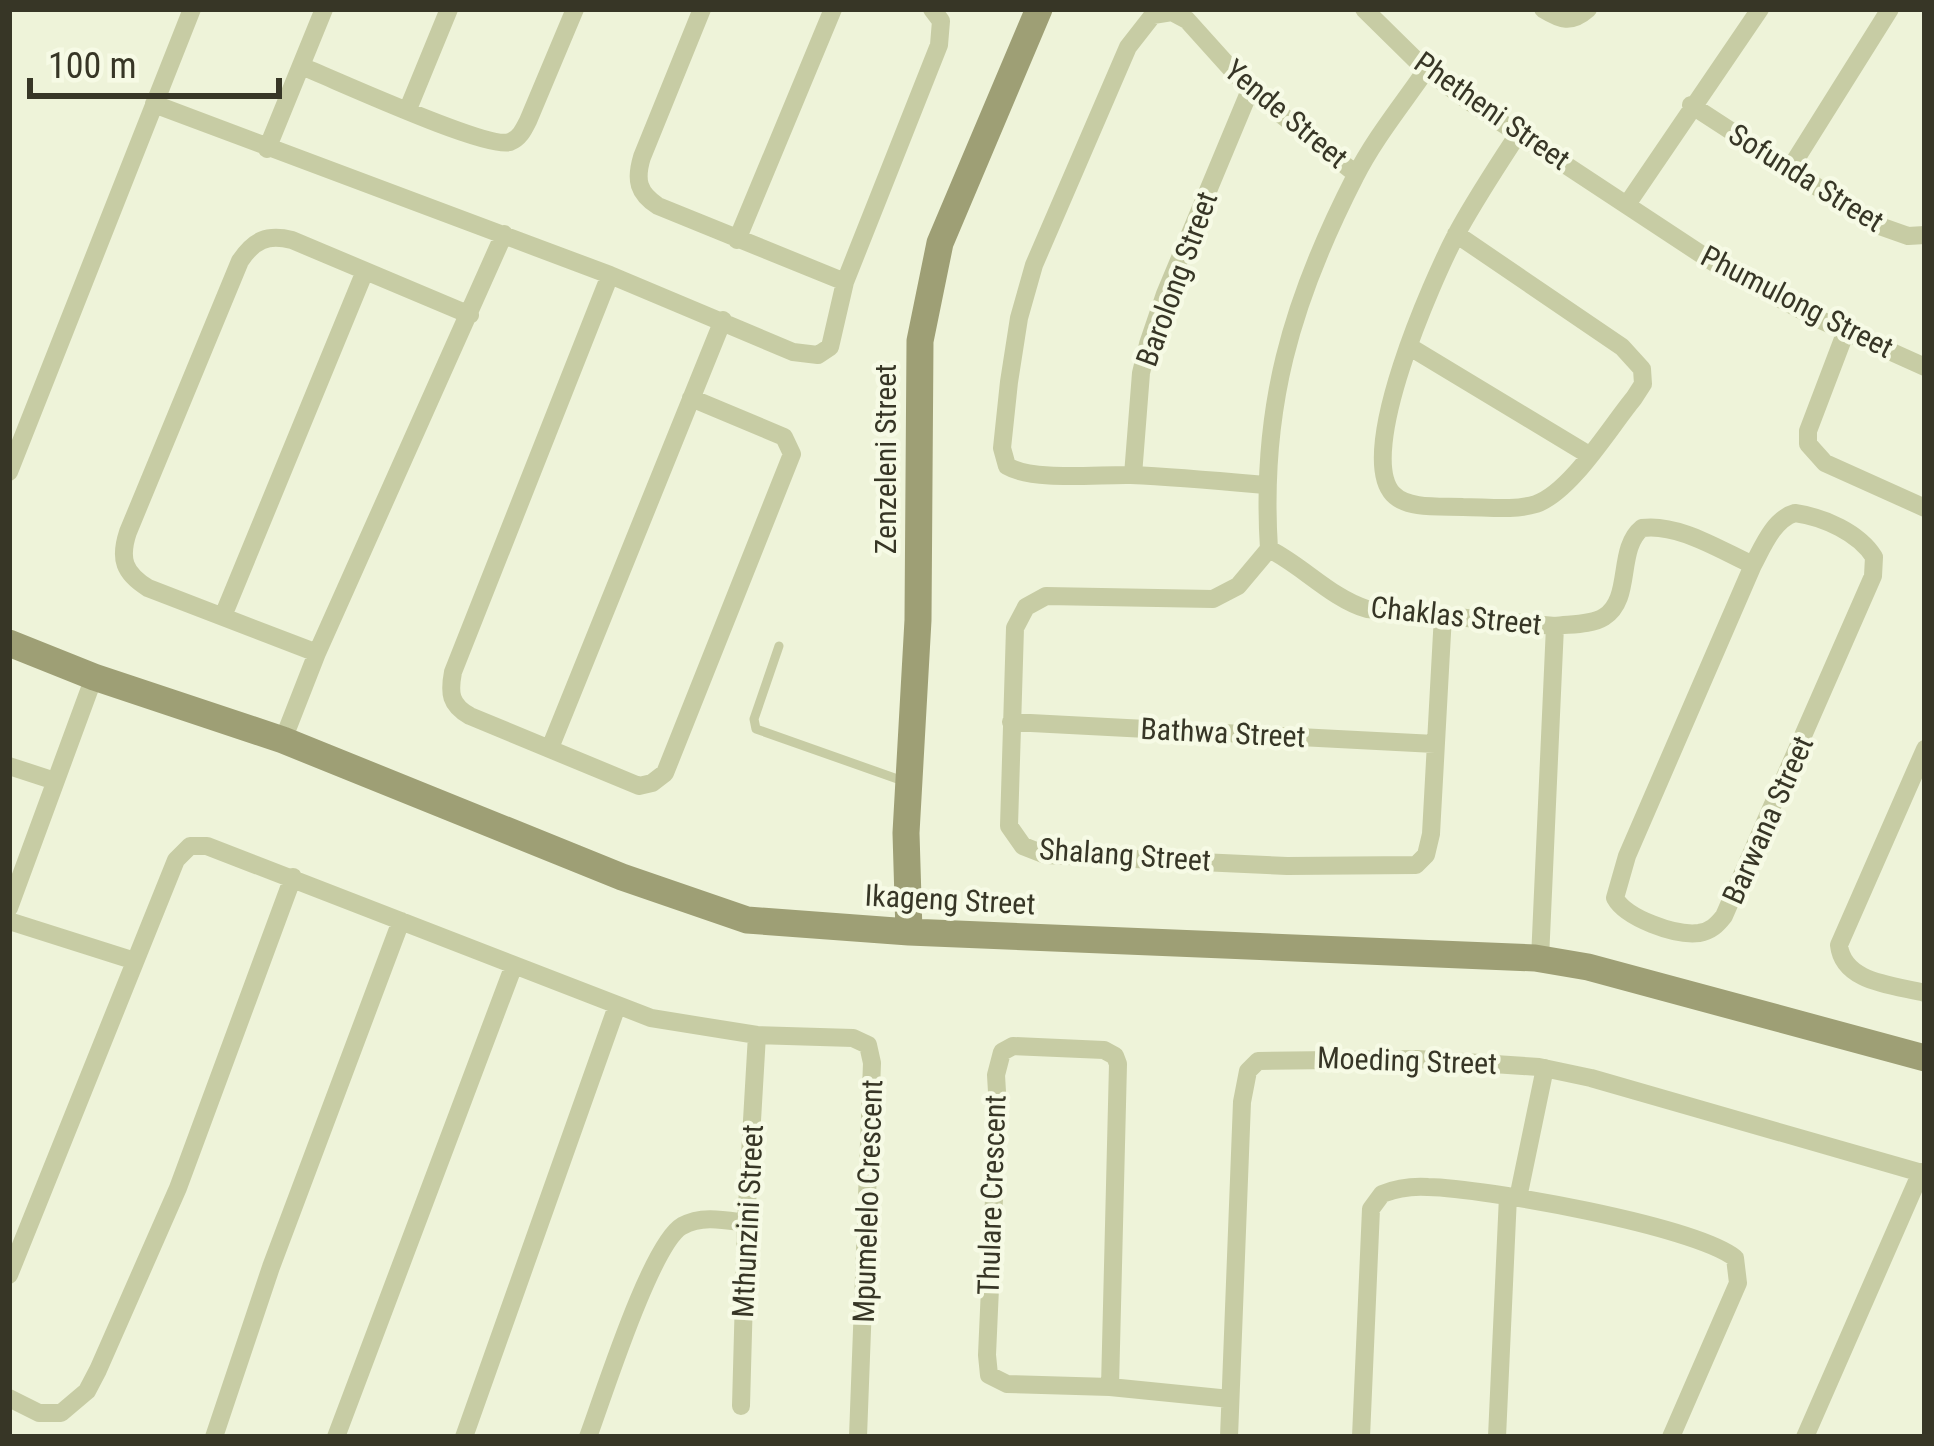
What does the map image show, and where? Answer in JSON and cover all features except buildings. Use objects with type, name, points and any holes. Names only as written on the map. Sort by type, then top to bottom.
[{"type":"street","points":[[9,472],[192,9]]},
{"type":"street","points":[[267,149],[324,9]]},
{"type":"street","points":[[408,109],[449,9]]},
{"type":"street","points":[[302,66],[496,143],[517,138],[574,9]]},
{"type":"street","points":[[702,9],[642,158],[638,184],[658,206],[845,282]]},
{"type":"street","points":[[737,240],[833,9]]},
{"type":"street","points":[[154,104],[610,275],[793,352],[818,355],[830,347],[845,282],[939,45],[941,21],[932,9]]},
{"type":"street","name":"Zenzeleni Street","points":[[909,932],[920,361],[930,278],[951,216],[1040,9]]},
{"type":"street","name":"Phetheni Street","points":[[1364,9],[1426,70],[1628,203]]},
{"type":"street","points":[[1543,9],[1566,20],[1577,19],[1588,9]]},
{"type":"street","points":[[1628,203],[1760,9]]},
{"type":"street","points":[[1791,167],[1891,9]]},
{"type":"street","name":"Yende Street","points":[[1133,475],[1016,471],[1007,466],[1002,448],[1019,318],[1034,265],[1127,47],[1144,23],[1172,12],[1186,20],[1250,90],[1356,174]]},
{"type":"street","points":[[1269,549],[1265,484],[1273,397],[1282,362],[1356,174],[1426,70]]},
{"type":"street","name":"Barolong Street","points":[[1133,475],[1141,373],[1148,344],[1250,90]]},
{"type":"street","name":"Sofunda Street","points":[[1690,106],[1874,224],[1908,236],[1925,235]]},
{"type":"street","points":[[1456,234],[1579,316],[1639,363],[1642,384],[1589,455],[1551,497],[1524,507],[1409,503],[1390,492],[1383,471],[1385,420],[1410,346],[1456,234],[1518,134]]},
{"type":"street","name":"Phumulong Street","points":[[1628,203],[1722,268],[1925,367]]},
{"type":"street","points":[[283,740],[316,653],[504,234]]},
{"type":"street","points":[[316,653],[148,588],[130,575],[122,554],[239,261],[249,247],[279,237],[470,315]]},
{"type":"street","points":[[223,616],[365,271]]},
{"type":"street","points":[[610,275],[451,682],[451,695],[459,710],[639,786],[660,779],[674,754],[792,454],[784,437],[691,398]]},
{"type":"street","points":[[550,748],[723,320]]},
{"type":"street","points":[[1846,331],[1808,431],[1808,444],[1826,464],[1925,508]]},
{"type":"street","points":[[1410,346],[1589,455]]},
{"type":"street","points":[[1133,475],[1265,484]]},
{"type":"street","name":"Barwana Street","points":[[1796,513],[1823,520],[1862,541],[1875,564],[1815,713],[1724,916],[1710,929],[1689,932],[1625,910],[1616,902],[1616,891],[1753,566],[1778,525],[1796,513]]},
{"type":"street","points":[[1555,626],[1584,623],[1609,612],[1618,596],[1629,545],[1642,528],[1686,536],[1753,566]]},
{"type":"street","name":"Chaklas Street","points":[[1269,549],[1296,562],[1356,605],[1555,626],[1540,959]]},
{"type":"street","name":"Shalang Street","points":[[1269,549],[1238,586],[1213,599],[1068,596],[1035,599],[1019,615],[1009,826],[1023,846],[1046,855],[1287,866],[1416,866],[1428,848],[1443,616]]},
{"type":"street","name":"Ikageng Street","points":[[9,643],[94,677],[283,740],[713,910],[786,925],[1540,959],[1588,967],[1925,1058]]},
{"type":"street","points":[[9,908],[94,677]]},
{"type":"street","name":"Bathwa Street","points":[[1011,722],[1435,744]]},
{"type":"street","points":[[1925,749],[1839,945],[1844,963],[1859,975],[1925,993]]},
{"type":"street","points":[[9,766],[55,781]]},
{"type":"street","name":"Mpumelelo Crescent","points":[[9,1275],[176,860],[190,846],[207,846],[617,1006],[683,1026],[757,1035],[853,1038],[869,1048],[866,1315],[858,1437]]},
{"type":"street","points":[[9,1398],[39,1413],[61,1413],[87,1391],[178,1188],[293,877]]},
{"type":"street","points":[[9,921],[134,961]]},
{"type":"street","points":[[214,1437],[271,1267],[401,921]]},
{"type":"street","points":[[336,1437],[514,965]]},
{"type":"street","points":[[464,1437],[617,1006]]},
{"type":"street","name":"Mthunzini Street","points":[[741,1406],[757,1035]]},
{"type":"street","name":"Thulare Crescent","points":[[1110,1388],[1118,1064],[1103,1049],[1013,1046],[997,1062],[987,1371],[1007,1384],[1230,1399]]},
{"type":"street","name":"Moeding Street","points":[[1228,1437],[1242,1102],[1250,1066],[1264,1058],[1418,1058],[1545,1068],[1923,1173]]},
{"type":"street","points":[[1497,1437],[1513,1197],[1545,1068]]},
{"type":"street","points":[[1805,1437],[1923,1173]]},
{"type":"street","points":[[1361,1437],[1374,1201],[1393,1190],[1430,1186],[1513,1197],[1700,1241],[1735,1258],[1738,1283],[1671,1437]]},
{"type":"street","points":[[588,1437],[652,1269],[675,1231],[696,1220],[746,1223]]},
{"type":"lane","points":[[779,646],[754,719],[756,728],[909,784]]}]
